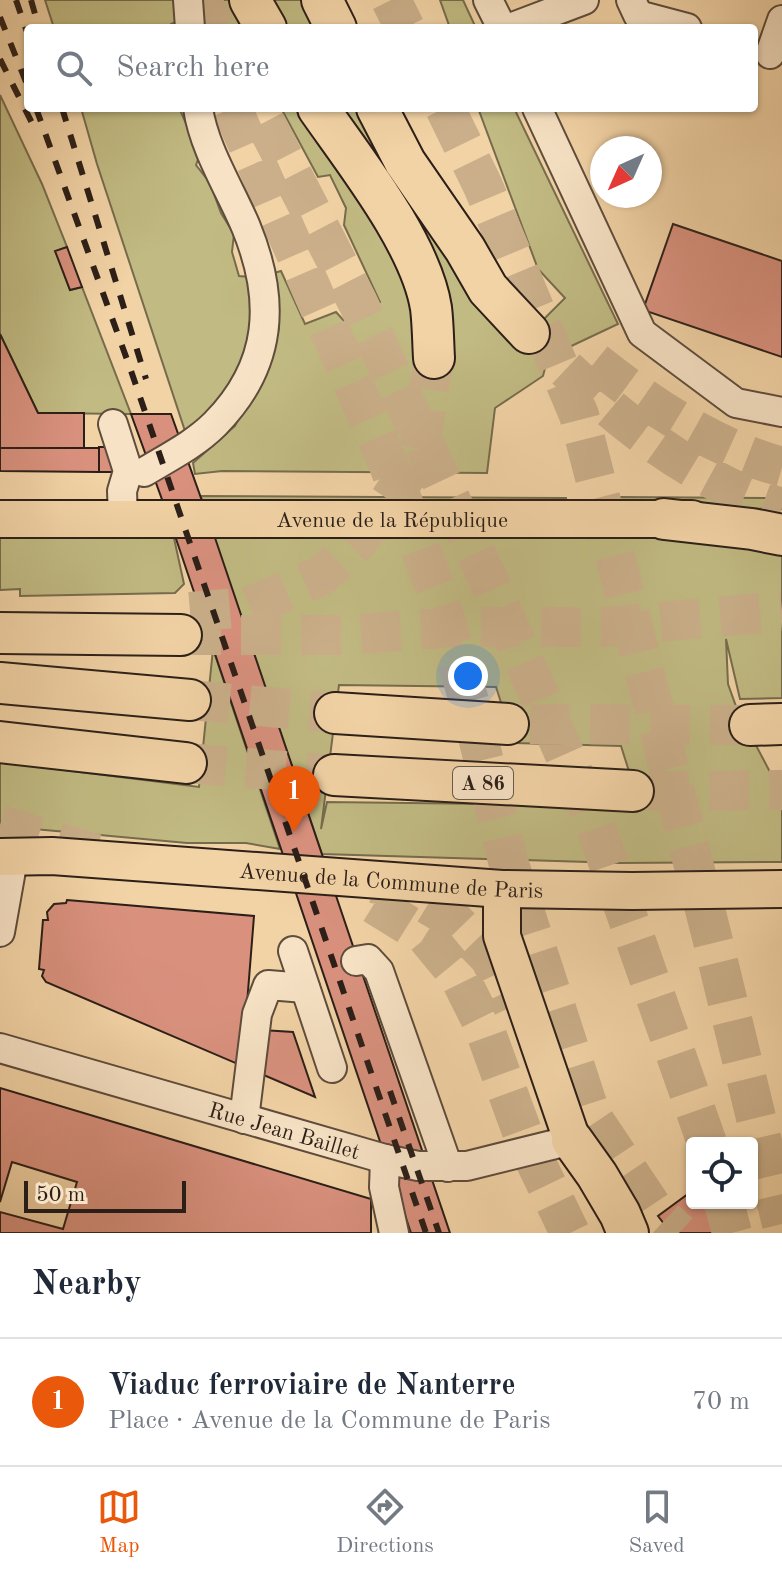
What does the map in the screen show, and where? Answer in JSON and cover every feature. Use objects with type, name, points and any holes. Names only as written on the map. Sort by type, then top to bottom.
[{"type":"highway","points":[[250,0],[264,24]]},
{"type":"highway","points":[[322,0],[334,24]]},
{"type":"highway","points":[[321,112],[381,198],[414,257],[430,305],[434,358]]},
{"type":"highway","points":[[379,112],[410,170],[465,249],[501,276],[536,326]]},
{"type":"highway","points":[[664,519],[782,535]]},
{"type":"highway","points":[[0,617],[179,624],[0,633]]},
{"type":"highway","points":[[0,683],[190,700]]},
{"type":"highway","points":[[335,713],[508,724]]},
{"type":"highway","points":[[0,742],[186,763]]},
{"type":"highway","name":"A 86","points":[[334,775],[633,791]]},
{"type":"highway","points":[[572,1140],[597,1175],[628,1233]]},
{"type":"main road","name":"Avenue de la République","points":[[0,519],[782,518]]},
{"type":"main road","name":"Avenue de la Commune de Paris","points":[[6,858],[52,856],[502,889],[782,889]]},
{"type":"main road","points":[[502,889],[502,936],[572,1140]]},
{"type":"street","points":[[188,0],[190,24]]},
{"type":"street","points":[[488,0],[500,24]]},
{"type":"street","points":[[631,0],[638,15],[672,24]]},
{"type":"street","points":[[521,24],[559,10]]},
{"type":"street","points":[[769,54],[782,20]]},
{"type":"street","points":[[144,472],[188,446],[214,425],[238,397],[254,370],[263,340],[264,277],[217,164],[199,112]]},
{"type":"street","points":[[539,112],[642,333],[736,403],[782,412]]},
{"type":"street","points":[[113,424],[128,471],[122,491],[123,519]]},
{"type":"street","points":[[0,932],[6,858]]},
{"type":"street","points":[[293,951],[332,1068]]},
{"type":"street","points":[[356,961],[368,959],[379,971],[448,1167]]},
{"type":"street","points":[[244,1119],[257,1014],[268,985],[305,988]]},
{"type":"street","name":"Rue Jean Baillet","points":[[0,1048],[418,1166],[467,1166],[572,1140]]},
{"type":"street","points":[[385,1159],[384,1187],[394,1233]]},
{"type":"shaded area","points":[[45,0],[174,0],[176,22],[171,24],[53,24]]},
{"type":"shaded area","points":[[198,0],[234,0],[247,24],[199,24]]},
{"type":"shaded area","points":[[264,0],[308,0],[320,24],[278,24]]},
{"type":"shaded area","points":[[440,0],[463,0],[474,24],[449,24]]},
{"type":"shaded area","points":[[0,95],[42,184],[67,247],[56,251],[70,290],[82,287],[131,414],[38,413],[0,334]]},
{"type":"shaded area","points":[[82,112],[181,112],[200,154],[196,165],[210,183],[221,213],[234,234],[232,252],[239,276],[250,277],[250,327],[240,365],[220,400],[187,437]]},
{"type":"shaded area","points":[[283,112],[299,112],[373,212],[445,360],[337,112],[365,112],[524,339],[565,298],[538,269],[479,112],[516,112],[618,324],[548,357],[543,376],[495,408],[487,473],[222,471],[195,474],[193,463],[235,426],[266,365],[279,329],[274,273],[281,271],[305,324],[336,312],[345,322],[380,302],[344,225],[346,208],[330,175],[318,177]]},
{"type":"shaded area","points":[[200,496],[566,498],[567,508],[205,505]]},
{"type":"shaded area","points":[[619,497],[782,498],[782,509],[617,507]]},
{"type":"shaded area","points":[[172,529],[184,584],[175,593],[20,596],[20,589],[0,590],[0,530]]},
{"type":"shaded area","points":[[211,530],[696,533],[782,550],[782,698],[740,699],[726,639],[728,684],[737,709],[782,795],[782,862],[620,863],[322,854]],"holes":[[[339,685],[496,687],[514,743],[621,746],[640,806],[327,802],[321,829]]]},
{"type":"shaded area","points":[[213,649],[280,849],[246,843],[187,843],[34,829],[0,830],[0,762],[199,787]]},
{"type":"building","points":[[673,224],[782,261],[782,357],[643,310]]},
{"type":"building","points":[[67,247],[82,287],[70,290],[55,251]]},
{"type":"building","points":[[0,334],[38,413],[84,413],[84,448],[0,448]]},
{"type":"building","points":[[131,414],[171,414],[450,1233],[411,1233]]},
{"type":"building","points":[[99,447],[112,447],[121,472],[99,472]]},
{"type":"building","points":[[0,448],[99,448],[99,472],[0,471]]},
{"type":"building","points":[[67,900],[254,916],[245,1029],[293,1032],[315,1097],[46,982],[42,976],[44,970],[39,969],[43,920],[48,920],[47,912],[54,904],[66,903]]},
{"type":"building","points":[[0,1088],[371,1199],[371,1233],[0,1233],[0,1212],[63,1229],[77,1182],[12,1162],[0,1202]]},
{"type":"building","points":[[686,1195],[686,1209],[713,1209],[731,1233],[671,1233],[658,1216]]},
{"type":"tunnel","points":[[201,0],[214,24]]},
{"type":"tunnel","points":[[391,0],[403,24]]},
{"type":"tunnel","points":[[234,112],[388,463],[438,595],[471,708],[508,861],[591,1116],[654,1210],[679,1233]]},
{"type":"tunnel","points":[[447,112],[483,186],[579,415],[782,1224]]},
{"type":"tunnel","points":[[265,122],[358,303],[492,588],[593,819],[705,1137]]},
{"type":"tunnel","points":[[190,612],[249,607],[321,576],[355,544],[389,501],[419,451],[434,358]]},
{"type":"tunnel","points":[[595,362],[638,394],[707,437],[782,467]]},
{"type":"tunnel","points":[[566,369],[614,412],[666,451],[722,484],[782,508]]},
{"type":"tunnel","points":[[181,635],[345,635],[451,627],[604,627],[782,611]]},
{"type":"tunnel","points":[[190,700],[335,713]]},
{"type":"tunnel","points":[[530,724],[750,725]]},
{"type":"tunnel","points":[[186,763],[334,775]]},
{"type":"tunnel","points":[[649,791],[782,790]]},
{"type":"tunnel","points":[[0,825],[96,854]]},
{"type":"tunnel","points":[[373,883],[401,888],[452,919],[490,958],[513,1006]]},
{"type":"tunnel","points":[[374,904],[427,937],[459,976],[482,1022],[525,1140],[570,1233]]},
{"type":"tunnel","points":[[726,1209],[732,1233]]},
{"type":"railway","points":[[16,0],[24,24]]},
{"type":"railway","points":[[31,0],[38,24]]},
{"type":"railway","points":[[0,17],[24,77]]},
{"type":"railway","points":[[0,59],[24,107]]},
{"type":"railway","points":[[26,112],[34,127]]},
{"type":"railway","points":[[37,112],[129,365],[426,1233]]},
{"type":"railway","points":[[63,112],[146,379]]},
{"type":"railway","points":[[390,1091],[439,1233]]},
{"type":"place","name":"Viaduc ferroviaire de Nanterre","points":[[294,832]]}]
